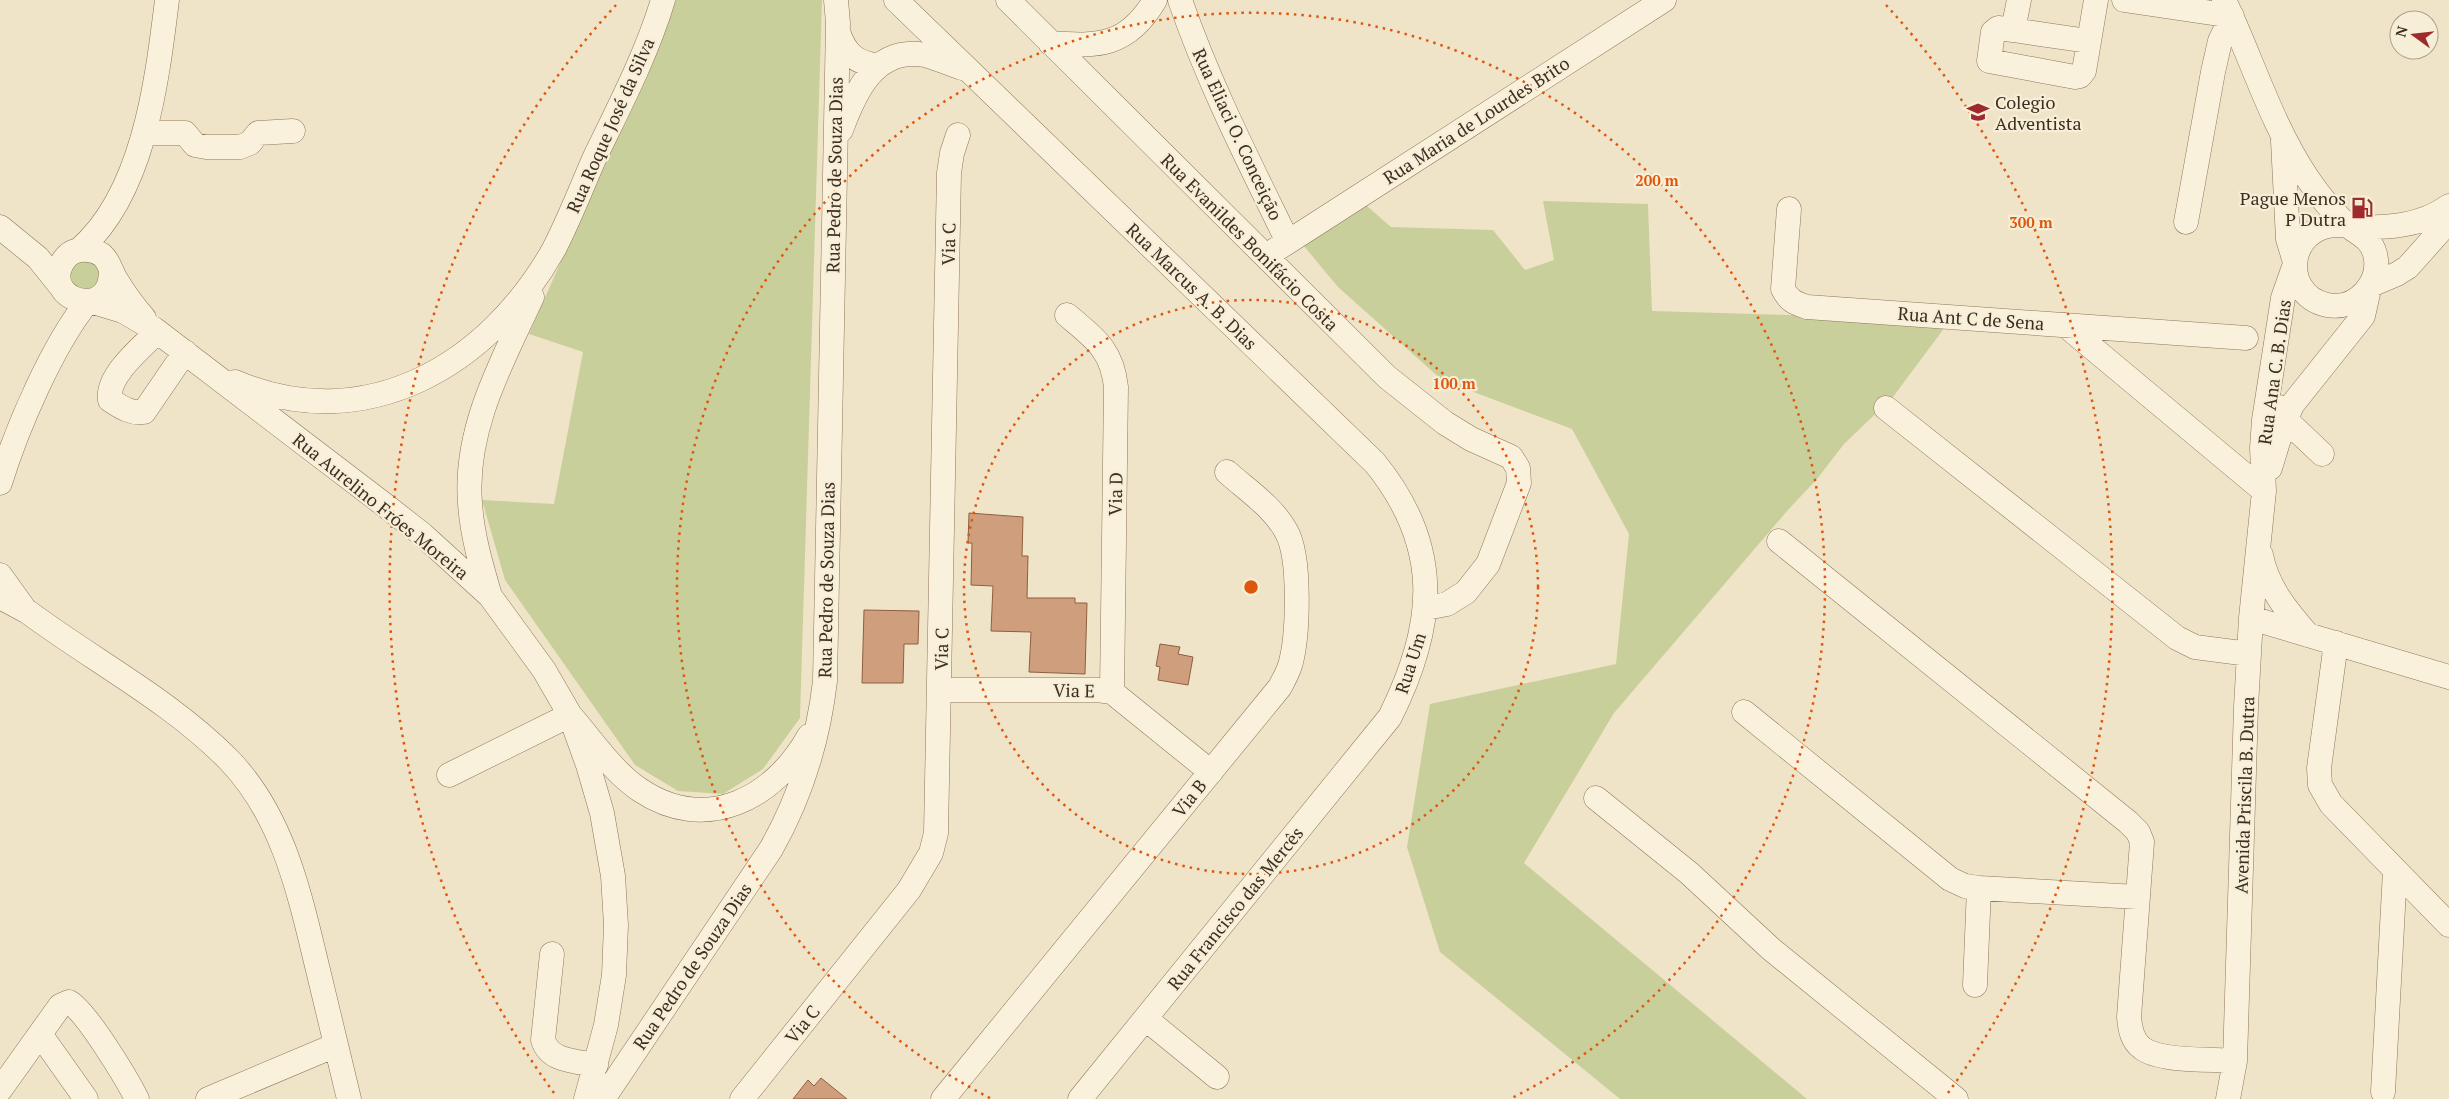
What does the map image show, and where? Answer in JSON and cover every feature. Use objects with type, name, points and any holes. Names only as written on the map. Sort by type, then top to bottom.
[{"type":"street","points":[[0,483],[4,464],[48,366],[70,326],[89,301],[104,293],[111,279],[112,233],[122,192],[144,133],[161,47],[167,0]]},
{"type":"street","name":"Rua Roque José da Silva","points":[[490,596],[473,530],[470,502],[471,461],[481,414],[491,385],[644,56],[663,0]]},
{"type":"street","points":[[851,0],[837,18],[842,45],[853,58],[868,65],[878,65],[902,56],[926,56],[970,72]]},
{"type":"street","name":"Rua Evanildes Bonifácio Costa","points":[[1008,0],[1387,377],[1420,405],[1471,439],[1511,457],[1518,468],[1519,483],[1488,564],[1466,592],[1447,604],[1426,608]]},
{"type":"street","points":[[1050,43],[1103,44],[1125,36],[1145,17],[1155,0]]},
{"type":"street","name":"Rua Eliaci O. Conceição","points":[[1180,0],[1195,45],[1218,98],[1288,242],[1266,256]]},
{"type":"street","name":"Rua Maria de Lourdes Brito","points":[[1288,242],[1664,0]]},
{"type":"street","points":[[2014,30],[2019,0]]},
{"type":"street","points":[[2088,42],[2014,30],[1995,29],[1989,61],[2075,77],[2080,76],[2084,71],[2096,0]]},
{"type":"street","points":[[2124,0],[2228,8]]},
{"type":"street","points":[[902,56],[914,36],[915,25],[904,7]]},
{"type":"street","name":"Rua Marcus A. B. Dias","points":[[904,7],[1375,463],[1392,484],[1406,509],[1418,541],[1425,575],[1426,608]]},
{"type":"street","points":[[2228,8],[2283,137],[2308,179],[2350,226],[2361,233],[2374,252],[2376,275],[2370,287],[2361,297],[2351,303],[2340,306],[2317,302],[2301,286],[2288,239],[2283,137]]},
{"type":"street","points":[[2186,222],[2212,72],[2228,8]]},
{"type":"street","name":"Rua Pedro de Souza Dias","points":[[603,1099],[771,849],[800,790],[811,758],[821,715],[825,671],[837,18]]},
{"type":"street","points":[[834,149],[859,87],[878,65]]},
{"type":"street","points":[[144,133],[185,133],[195,144],[206,147],[240,146],[250,143],[258,133],[294,131]]},
{"type":"street","name":"Via C","points":[[742,1099],[909,890],[928,860],[936,833],[938,813],[949,173],[952,153],[958,135]]},
{"type":"street","points":[[48,366],[61,322],[63,289],[60,282],[60,266],[70,254],[78,250],[101,228],[122,192]]},
{"type":"street","points":[[2295,263],[2298,249],[2304,239],[2313,231],[2324,226],[2406,225],[2423,220],[2449,206]]},
{"type":"street","name":"Rua Ant C de Sena","points":[[1789,209],[1783,288],[1788,298],[1795,304],[1807,307],[2246,338]]},
{"type":"street","points":[[2370,287],[2408,267],[2449,221]]},
{"type":"street","points":[[5,230],[50,250],[87,249],[101,255],[130,301],[156,330]]},
{"type":"street","points":[[5,230],[47,267],[63,289],[77,300],[89,301],[123,311],[156,330]]},
{"type":"street","name":"Rua Roque José da Silva","points":[[212,372],[246,386],[304,399],[336,401],[366,398],[400,390],[430,376],[458,359],[486,336],[532,283],[554,248]]},
{"type":"street","name":"Rua Ana C. B. Dias","points":[[2264,490],[2262,448],[2268,388],[2283,298],[2295,263]]},
{"type":"street","name":"Rua Ana C. B. Dias","points":[[2264,490],[2292,405],[2363,316],[2370,287]]},
{"type":"street","name":"Via D","points":[[1067,315],[1100,344],[1111,362],[1115,378],[1112,692]]},
{"type":"street","points":[[2065,325],[2264,490]]},
{"type":"street","points":[[156,330],[121,369],[110,390],[110,400],[136,413],[144,412],[185,352]]},
{"type":"street","name":"Rua Aurelino Fróes Moreira","points":[[156,330],[416,529],[490,596],[544,670],[570,715],[602,813],[613,876],[616,925],[614,975],[606,1025],[586,1099]]},
{"type":"street","points":[[2268,388],[2286,420],[2322,454]]},
{"type":"street","points":[[1886,408],[2177,638],[2195,647],[2249,654]]},
{"type":"street","name":"Via B","points":[[943,1099],[1280,687],[1291,665],[1295,644],[1295,560],[1293,545],[1278,518],[1227,472]]},
{"type":"street","name":"Avenida Priscila B. Dutra","points":[[2228,1099],[2235,1061],[2249,654],[2261,620],[2255,582],[2264,490]]},
{"type":"street","points":[[1779,541],[2138,832],[2142,842],[2129,1017],[2135,1041],[2143,1049],[2164,1056],[2235,1061]]},
{"type":"street","points":[[2259,541],[2263,562],[2274,590],[2290,615],[2308,635]]},
{"type":"street","points":[[0,575],[28,612]]},
{"type":"street","points":[[0,597],[28,612],[186,722],[230,761],[253,789],[274,827],[293,870],[349,1099]]},
{"type":"street","name":"Rua Um","points":[[1390,717],[1404,690],[1415,659],[1426,608]]},
{"type":"street","points":[[2261,620],[2449,677]]},
{"type":"street","points":[[2336,643],[2322,744],[2320,785],[2331,804],[2449,925]]},
{"type":"street","name":"Via E","points":[[940,690],[1097,690],[1112,692],[1211,772]]},
{"type":"street","points":[[1744,712],[1950,879],[1965,886],[1978,888],[2137,896]]},
{"type":"street","points":[[449,774],[570,715],[619,772],[640,790],[668,804],[699,810],[730,806],[760,793],[787,770],[802,749],[821,715]]},
{"type":"street","name":"Rua Francisco das Mercês","points":[[1080,1099],[1390,717]]},
{"type":"street","points":[[1596,798],[1696,878],[1771,949],[1956,1099]]},
{"type":"street","points":[[2383,1092],[2395,871]]},
{"type":"street","points":[[1975,985],[1978,888]]},
{"type":"street","points":[[552,954],[543,1040],[546,1048],[555,1057],[596,1065]]},
{"type":"street","points":[[0,1090],[64,1002],[74,1005],[108,1051],[137,1099]]},
{"type":"street","points":[[1146,1018],[1217,1077]]},
{"type":"street","points":[[40,1034],[86,1099]]},
{"type":"street","points":[[208,1099],[336,1044]]},
{"type":"green space","points":[[676,0],[822,0],[800,718],[763,769],[723,794],[678,791],[635,765],[505,580],[482,500],[554,504],[583,352],[529,334]]},
{"type":"green space","points":[[1360,200],[1391,227],[1493,230],[1525,270],[1554,260],[1543,201],[1648,204],[1652,311],[1791,315],[1945,327],[1893,397],[1844,444],[1817,479],[1788,510],[1614,713],[1524,863],[1807,1099],[1620,1099],[1440,952],[1407,847],[1430,704],[1616,664],[1629,534],[1572,429],[1442,380],[1338,287],[1293,233]]},
{"type":"green space","points":[[85,261],[95,265],[99,275],[95,285],[85,289],[75,285],[71,275],[75,265]]},
{"type":"building","points":[[969,513],[1023,517],[1022,556],[1028,556],[1027,598],[1075,598],[1075,603],[1087,603],[1085,674],[1029,672],[1031,632],[991,631],[993,586],[971,585],[972,543],[968,543]]},
{"type":"building","points":[[864,610],[919,611],[918,644],[904,644],[903,683],[862,683]]},
{"type":"building","points":[[1160,644],[1180,647],[1178,654],[1193,657],[1188,685],[1158,680],[1160,667],[1156,666]]},
{"type":"building","points":[[821,1078],[847,1099],[793,1099],[808,1080],[814,1086]]},
{"type":"place","name":"Colegio Adventista","points":[[1978,112]]},
{"type":"place","name":"Pague Menos P Dutra","points":[[2362,208]]}]
